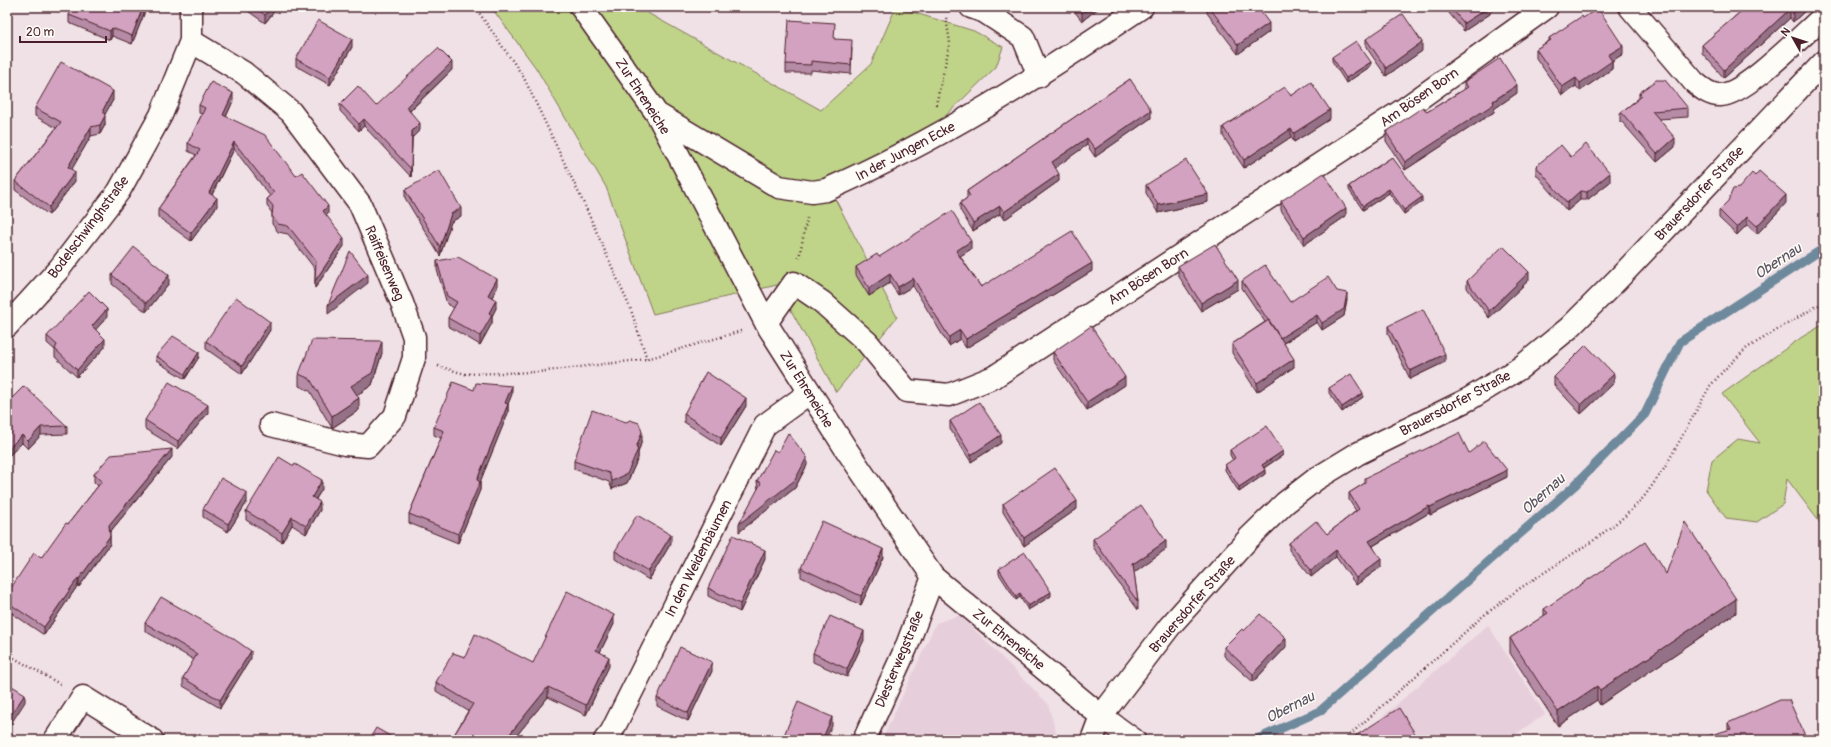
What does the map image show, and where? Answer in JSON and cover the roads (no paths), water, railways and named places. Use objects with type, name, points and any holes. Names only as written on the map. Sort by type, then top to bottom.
[{"type":"street","name":"Bodelschwinghstraße","points":[[7,326],[59,269],[119,191],[161,115],[191,41],[191,7]]},
{"type":"street","name":"Zur Ehreneiche","points":[[581,7],[657,114],[766,323],[809,393],[933,577],[1101,716],[1134,740]]},
{"type":"street","points":[[971,7],[985,12],[1023,37],[1039,76]]},
{"type":"street","name":"In der Jungen Ecke","points":[[657,114],[779,187],[812,192],[826,190],[904,154],[1039,76],[1142,7]]},
{"type":"street","name":"Am Bösen Born","points":[[766,323],[794,283],[822,302],[867,342],[907,391],[948,395],[994,377],[1403,110],[1547,7]]},
{"type":"street","points":[[1630,7],[1694,82],[1706,91],[1720,96],[1733,92],[1748,83],[1824,16]]},
{"type":"street","name":"Raiffeisenweg","points":[[191,41],[244,73],[291,112],[360,204],[402,304],[414,337],[414,358],[395,416],[368,446],[346,444],[271,424]]},
{"type":"street","name":"Brauersdorfer Straße","points":[[1092,740],[1101,716],[1170,626],[1249,538],[1285,503],[1316,479],[1357,454],[1469,399],[1514,372],[1569,328],[1824,62]]},
{"type":"street","name":"In den Weidenbäumen","points":[[605,740],[611,733],[764,425],[809,393]]},
{"type":"street","name":"Diesterwegstraße","points":[[864,740],[906,648],[933,577]]},
{"type":"street","points":[[56,740],[83,697],[152,740]]},
{"type":"waterway","name":"Obernau","points":[[1255,740],[1320,711],[1574,486],[1645,414],[1680,342],[1824,248]]}]
